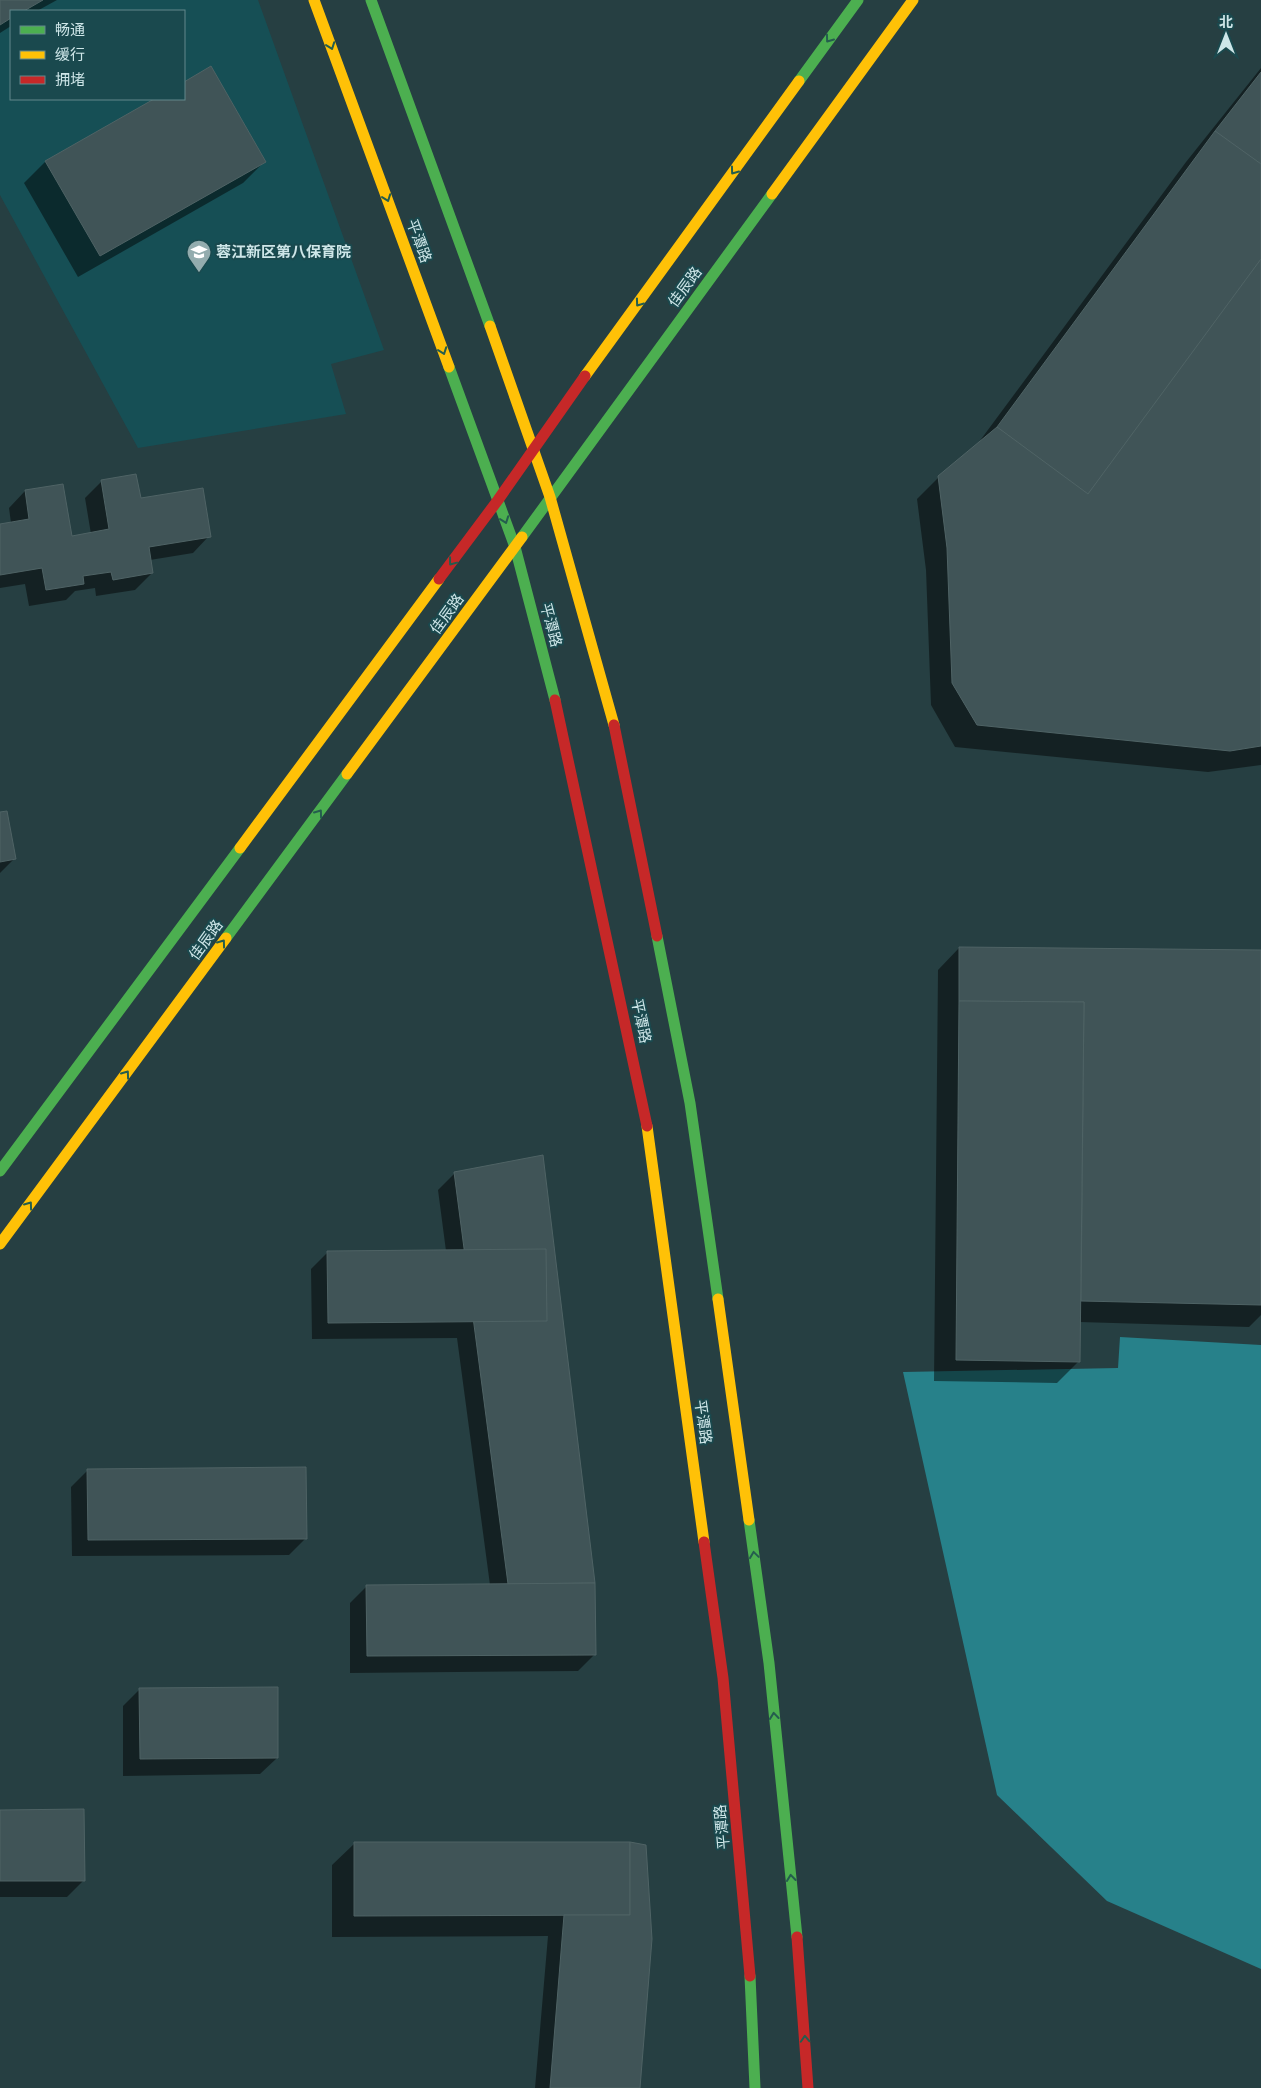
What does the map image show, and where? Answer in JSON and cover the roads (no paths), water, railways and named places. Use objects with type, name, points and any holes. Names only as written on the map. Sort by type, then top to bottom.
[{"type":"street","name":"平潭路","points":[[314,0],[515,547],[564,730],[645,1111],[723,1678],[752,1995],[755,2088]]},
{"type":"street","points":[[371,0],[483,304],[550,497],[612,714],[690,1103],[769,1663],[802,1988],[808,2088]]},
{"type":"street","name":"佳辰路","points":[[0,1170],[498,500],[533,448],[858,0]]},
{"type":"street","name":"佳辰路","points":[[0,1244],[515,547],[913,0]]},
{"type":"place","name":"蓉江新区第八保育院","points":[[199,273]]}]
